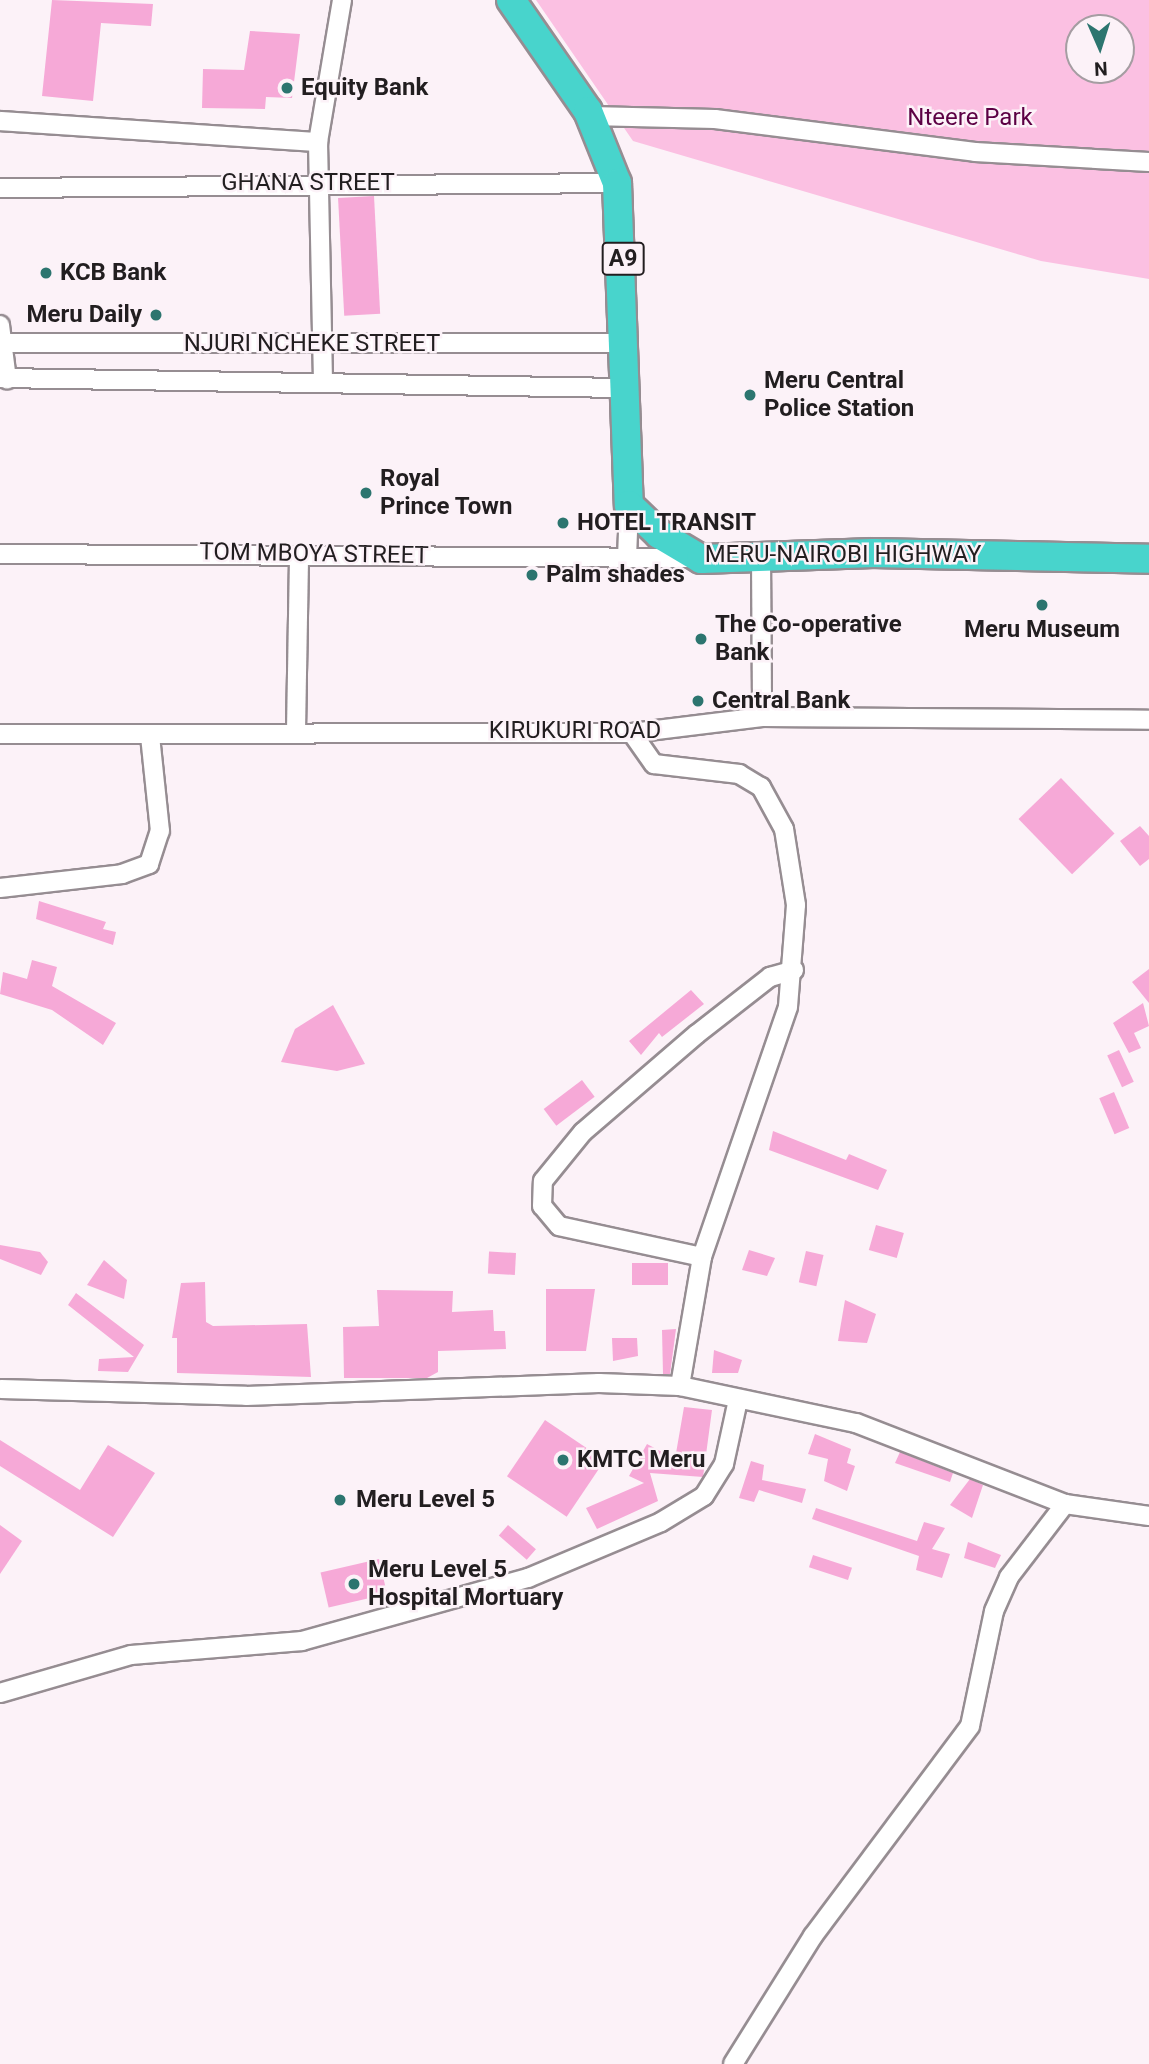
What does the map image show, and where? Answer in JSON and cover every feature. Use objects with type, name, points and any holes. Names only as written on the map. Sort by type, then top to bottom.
[{"type":"highway","name":"A9","points":[[511,0],[591,116],[617,183],[625,342],[622,388],[629,505]]},
{"type":"highway","name":"MERU-NAIROBI HIGHWAY","points":[[629,505],[659,534],[701,558],[1149,559]]},
{"type":"street","points":[[323,381],[318,142],[342,0]]},
{"type":"street","points":[[591,116],[715,119],[975,152],[1149,162]]},
{"type":"street","points":[[0,121],[318,142]]},
{"type":"street","name":"GHANA STREET","points":[[0,188],[317,182],[617,183]]},
{"type":"street","points":[[1,336],[3,379]]},
{"type":"street","name":"NJURI NCHEKE STREET","points":[[1,336],[323,342],[625,342]]},
{"type":"street","name":"NJURI NCHEKE STREET","points":[[3,379],[323,381],[622,388]]},
{"type":"street","points":[[627,558],[629,505]]},
{"type":"street","name":"TOM MBOYA STREET","points":[[0,554],[701,558]]},
{"type":"street","points":[[296,732],[299,556]]},
{"type":"street","points":[[761,557],[762,717]]},
{"type":"street","name":"KIRUKURI ROAD","points":[[0,734],[150,736],[296,732],[632,733],[762,717],[1149,720]]},
{"type":"street","points":[[632,733],[654,764],[739,774],[772,802],[784,829],[796,905],[794,970],[755,1116],[702,1257],[680,1386]]},
{"type":"street","points":[[0,888],[122,874],[149,863],[160,831],[150,736]]},
{"type":"street","points":[[702,1257],[559,1226],[542,1206],[543,1181],[583,1132],[697,1034],[770,977],[794,970]]},
{"type":"street","points":[[1,1389],[260,1396],[599,1383],[680,1386],[856,1423],[1065,1504],[1149,1516]]},
{"type":"street","points":[[0,1693],[131,1655],[302,1641],[528,1578],[662,1522],[704,1496],[724,1464],[738,1400]]},
{"type":"street","points":[[733,2064],[813,1936],[970,1726],[994,1611],[1009,1577],[1065,1504]]},
{"type":"green space","name":"Nteere Park","points":[[536,0],[1149,0],[1149,279],[1041,261],[633,141]]},
{"type":"building","points":[[52,0],[153,4],[151,26],[101,23],[93,101],[42,96]]},
{"type":"building","points":[[250,31],[300,34],[292,98],[266,97],[265,109],[202,108],[203,69],[244,70]]},
{"type":"building","points":[[374,196],[380,314],[344,316],[338,198]]},
{"type":"building","points":[[1061,778],[1114,833],[1072,874],[1019,819]]},
{"type":"building","points":[[1140,826],[1149,836],[1149,859],[1140,866],[1120,841]]},
{"type":"building","points":[[39,901],[106,922],[103,929],[116,932],[113,945],[36,919]]},
{"type":"building","points":[[32,960],[57,967],[52,986],[116,1023],[103,1045],[52,1010],[0,994],[3,972],[27,979]]},
{"type":"building","points":[[1149,969],[1149,1003],[1132,982]]},
{"type":"building","points":[[691,990],[704,1004],[662,1037],[659,1033],[641,1055],[629,1041]]},
{"type":"building","points":[[1143,1003],[1149,1026],[1134,1033],[1141,1048],[1129,1053],[1113,1023]]},
{"type":"building","points":[[333,1005],[365,1064],[337,1071],[281,1062],[295,1029]]},
{"type":"building","points":[[1119,1050],[1134,1082],[1122,1087],[1107,1055]]},
{"type":"building","points":[[582,1080],[595,1097],[556,1126],[544,1109]]},
{"type":"building","points":[[1114,1092],[1129,1128],[1115,1134],[1099,1098]]},
{"type":"building","points":[[773,1131],[846,1160],[849,1154],[887,1170],[878,1190],[769,1150]]},
{"type":"building","points":[[876,1225],[904,1233],[897,1258],[869,1250]]},
{"type":"building","points":[[0,1245],[40,1252],[48,1262],[41,1275],[0,1259]]},
{"type":"building","points":[[749,1250],[775,1258],[767,1276],[742,1270]]},
{"type":"building","points":[[806,1251],[824,1255],[816,1286],[799,1282]]},
{"type":"building","points":[[489,1252],[516,1253],[515,1275],[488,1274]]},
{"type":"building","points":[[104,1260],[127,1280],[124,1299],[87,1285]]},
{"type":"building","points":[[632,1263],[668,1263],[668,1285],[632,1285]]},
{"type":"building","points":[[205,1282],[206,1322],[213,1326],[307,1324],[311,1377],[177,1373],[177,1338],[172,1338],[181,1283]]},
{"type":"building","points":[[546,1289],[595,1289],[586,1351],[546,1351]]},
{"type":"building","points":[[377,1290],[453,1291],[452,1312],[493,1310],[494,1331],[505,1331],[506,1349],[438,1351],[438,1372],[427,1378],[344,1378],[343,1327],[379,1326]]},
{"type":"building","points":[[76,1293],[144,1345],[128,1372],[98,1371],[99,1359],[134,1357],[68,1305]]},
{"type":"building","points":[[845,1300],[876,1314],[867,1343],[838,1341]]},
{"type":"building","points":[[676,1329],[670,1374],[663,1374],[662,1330]]},
{"type":"building","points":[[612,1338],[637,1338],[638,1356],[613,1361]]},
{"type":"building","points":[[714,1350],[742,1360],[738,1373],[712,1373]]},
{"type":"building","points":[[684,1407],[712,1410],[703,1477],[650,1473],[658,1501],[597,1529],[586,1508],[644,1483],[629,1476],[647,1444],[675,1459]]},
{"type":"building","points":[[545,1420],[605,1460],[567,1517],[507,1476]]},
{"type":"building","points":[[815,1434],[851,1449],[847,1463],[855,1466],[847,1491],[824,1481],[828,1459],[808,1454]]},
{"type":"building","points":[[0,1440],[80,1490],[108,1445],[155,1473],[113,1537],[0,1466]]},
{"type":"building","points":[[900,1452],[953,1473],[950,1482],[895,1463]]},
{"type":"building","points":[[751,1461],[764,1465],[762,1480],[806,1489],[802,1503],[759,1490],[754,1502],[739,1498]]},
{"type":"building","points":[[970,1479],[983,1485],[972,1518],[950,1505]]},
{"type":"building","points":[[816,1508],[917,1541],[924,1522],[945,1528],[932,1549],[950,1554],[942,1578],[916,1570],[919,1556],[812,1519]]},
{"type":"building","points":[[0,1525],[22,1541],[0,1574]]},
{"type":"building","points":[[508,1525],[536,1549],[527,1560],[499,1536]]},
{"type":"building","points":[[968,1542],[1001,1555],[995,1568],[964,1558]]},
{"type":"building","points":[[813,1555],[852,1568],[848,1580],[809,1567]]},
{"type":"building","name":"Meru Level 5 Hospital Mortuary","points":[[379,1559],[387,1594],[329,1608],[321,1572]]},
{"type":"place","name":"Equity Bank","points":[[287,88]]},
{"type":"place","name":"KCB Bank","points":[[46,273]]},
{"type":"place","name":"Meru Daily","points":[[156,315]]},
{"type":"place","name":"Meru Central Police Station","points":[[750,395]]},
{"type":"place","name":"Royal Prince Town","points":[[366,493]]},
{"type":"place","name":"HOTEL TRANSIT","points":[[563,523]]},
{"type":"place","name":"Palm shades","points":[[532,575]]},
{"type":"place","name":"Meru Museum","points":[[1042,605]]},
{"type":"place","name":"The Co-operative Bank","points":[[701,639]]},
{"type":"place","name":"Central Bank","points":[[698,701]]},
{"type":"place","name":"KMTC Meru","points":[[563,1460]]},
{"type":"place","name":"Meru Level 5","points":[[340,1500]]},
{"type":"place","name":"Meru Level 5 Hospital Mortuary","points":[[354,1584]]}]
